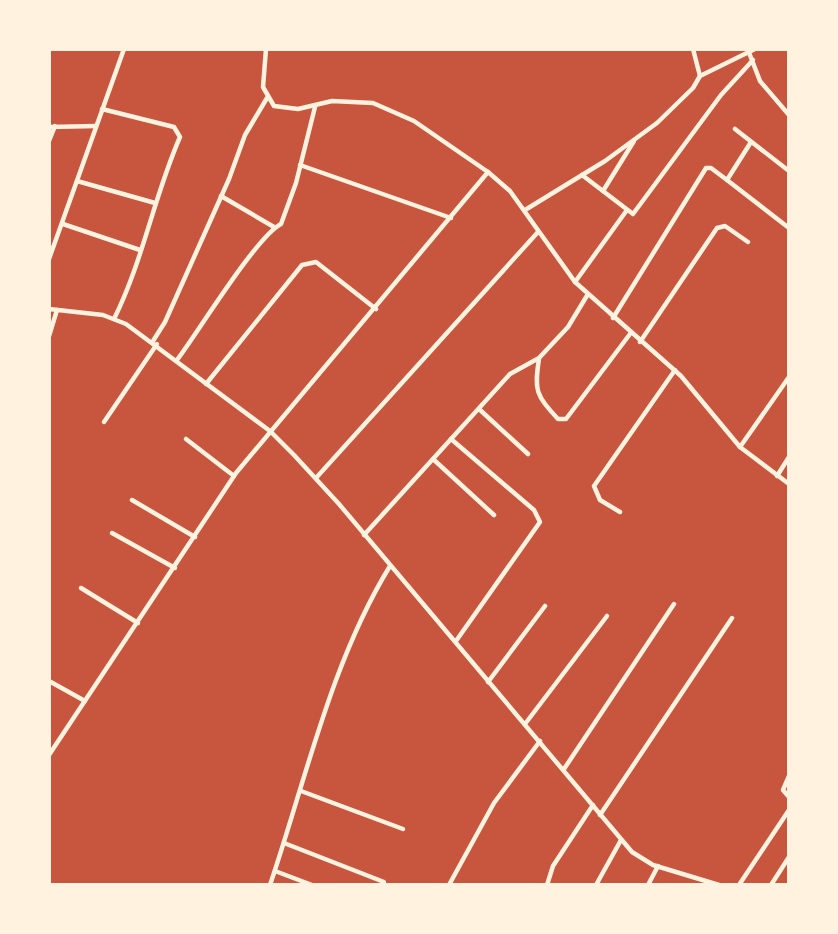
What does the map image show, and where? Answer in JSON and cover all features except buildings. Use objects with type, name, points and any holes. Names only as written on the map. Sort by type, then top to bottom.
[{"type":"street","points":[[49,260],[124,49]]},
{"type":"street","points":[[266,49],[263,87],[267,98],[282,108],[315,107],[332,101],[358,100],[394,110],[488,172],[525,210],[575,282],[630,334],[675,370],[740,447],[789,484]]},
{"type":"street","points":[[693,49],[700,76]]},
{"type":"street","points":[[525,210],[636,138],[678,104],[700,76],[748,50],[755,49]]},
{"type":"street","points":[[748,50],[760,81],[789,115]]},
{"type":"street","points":[[582,174],[633,214],[721,95],[753,60]]},
{"type":"street","points":[[104,422],[155,343],[221,197],[245,135],[267,98]]},
{"type":"street","points":[[177,360],[274,227],[281,224],[315,107]]},
{"type":"street","points":[[102,109],[177,129],[180,137],[155,203],[130,286],[114,319]]},
{"type":"street","points":[[49,141],[52,126],[96,127]]},
{"type":"street","points":[[734,129],[789,171]]},
{"type":"street","points":[[603,191],[636,138]]},
{"type":"street","points":[[727,180],[751,142]]},
{"type":"street","points":[[300,165],[451,218]]},
{"type":"street","points":[[613,318],[706,168],[711,168],[789,228]]},
{"type":"street","points":[[49,755],[234,476],[488,172]]},
{"type":"street","points":[[77,181],[155,203]]},
{"type":"street","points":[[221,197],[274,227]]},
{"type":"street","points":[[575,282],[627,210]]},
{"type":"street","points":[[63,224],[140,250]]},
{"type":"street","points":[[640,342],[717,229],[725,226],[748,242]]},
{"type":"street","points":[[316,478],[538,232]]},
{"type":"street","points":[[49,240],[56,242]]},
{"type":"street","points":[[206,384],[302,265],[309,261],[316,262],[376,309]]},
{"type":"street","points":[[364,534],[510,374],[539,358],[568,327],[588,294]]},
{"type":"street","points":[[49,309],[78,310],[114,319],[155,343],[270,431],[316,478],[632,852],[658,866],[717,885]]},
{"type":"street","points":[[49,336],[57,310]]},
{"type":"street","points":[[539,358],[535,386],[540,400],[558,419],[566,419],[630,334]]},
{"type":"street","points":[[620,512],[600,500],[594,486],[675,370]]},
{"type":"street","points":[[740,447],[789,377]]},
{"type":"street","points":[[479,409],[528,454]]},
{"type":"street","points":[[186,439],[234,476]]},
{"type":"street","points":[[451,439],[534,510],[540,522],[456,641]]},
{"type":"street","points":[[777,476],[789,457]]},
{"type":"street","points":[[433,459],[494,515]]},
{"type":"street","points":[[132,500],[195,537]]},
{"type":"street","points":[[112,533],[175,568]]},
{"type":"street","points":[[270,885],[350,644],[371,597],[390,566]]},
{"type":"street","points":[[81,587],[138,623]]},
{"type":"street","points":[[564,769],[674,604]]},
{"type":"street","points":[[488,682],[545,606]]},
{"type":"street","points":[[525,724],[607,616]]},
{"type":"street","points":[[600,815],[732,618]]},
{"type":"street","points":[[49,681],[85,701]]},
{"type":"street","points":[[449,885],[489,810],[540,741]]},
{"type":"street","points":[[789,776],[783,790],[789,797]]},
{"type":"street","points":[[301,791],[403,829]]},
{"type":"street","points":[[547,885],[553,866],[593,804]]},
{"type":"street","points":[[739,885],[789,810]]},
{"type":"street","points":[[596,885],[621,840]]},
{"type":"street","points":[[284,843],[384,882]]},
{"type":"street","points":[[771,885],[789,857]]},
{"type":"street","points":[[648,885],[658,866]]},
{"type":"street","points":[[275,871],[313,885]]}]
